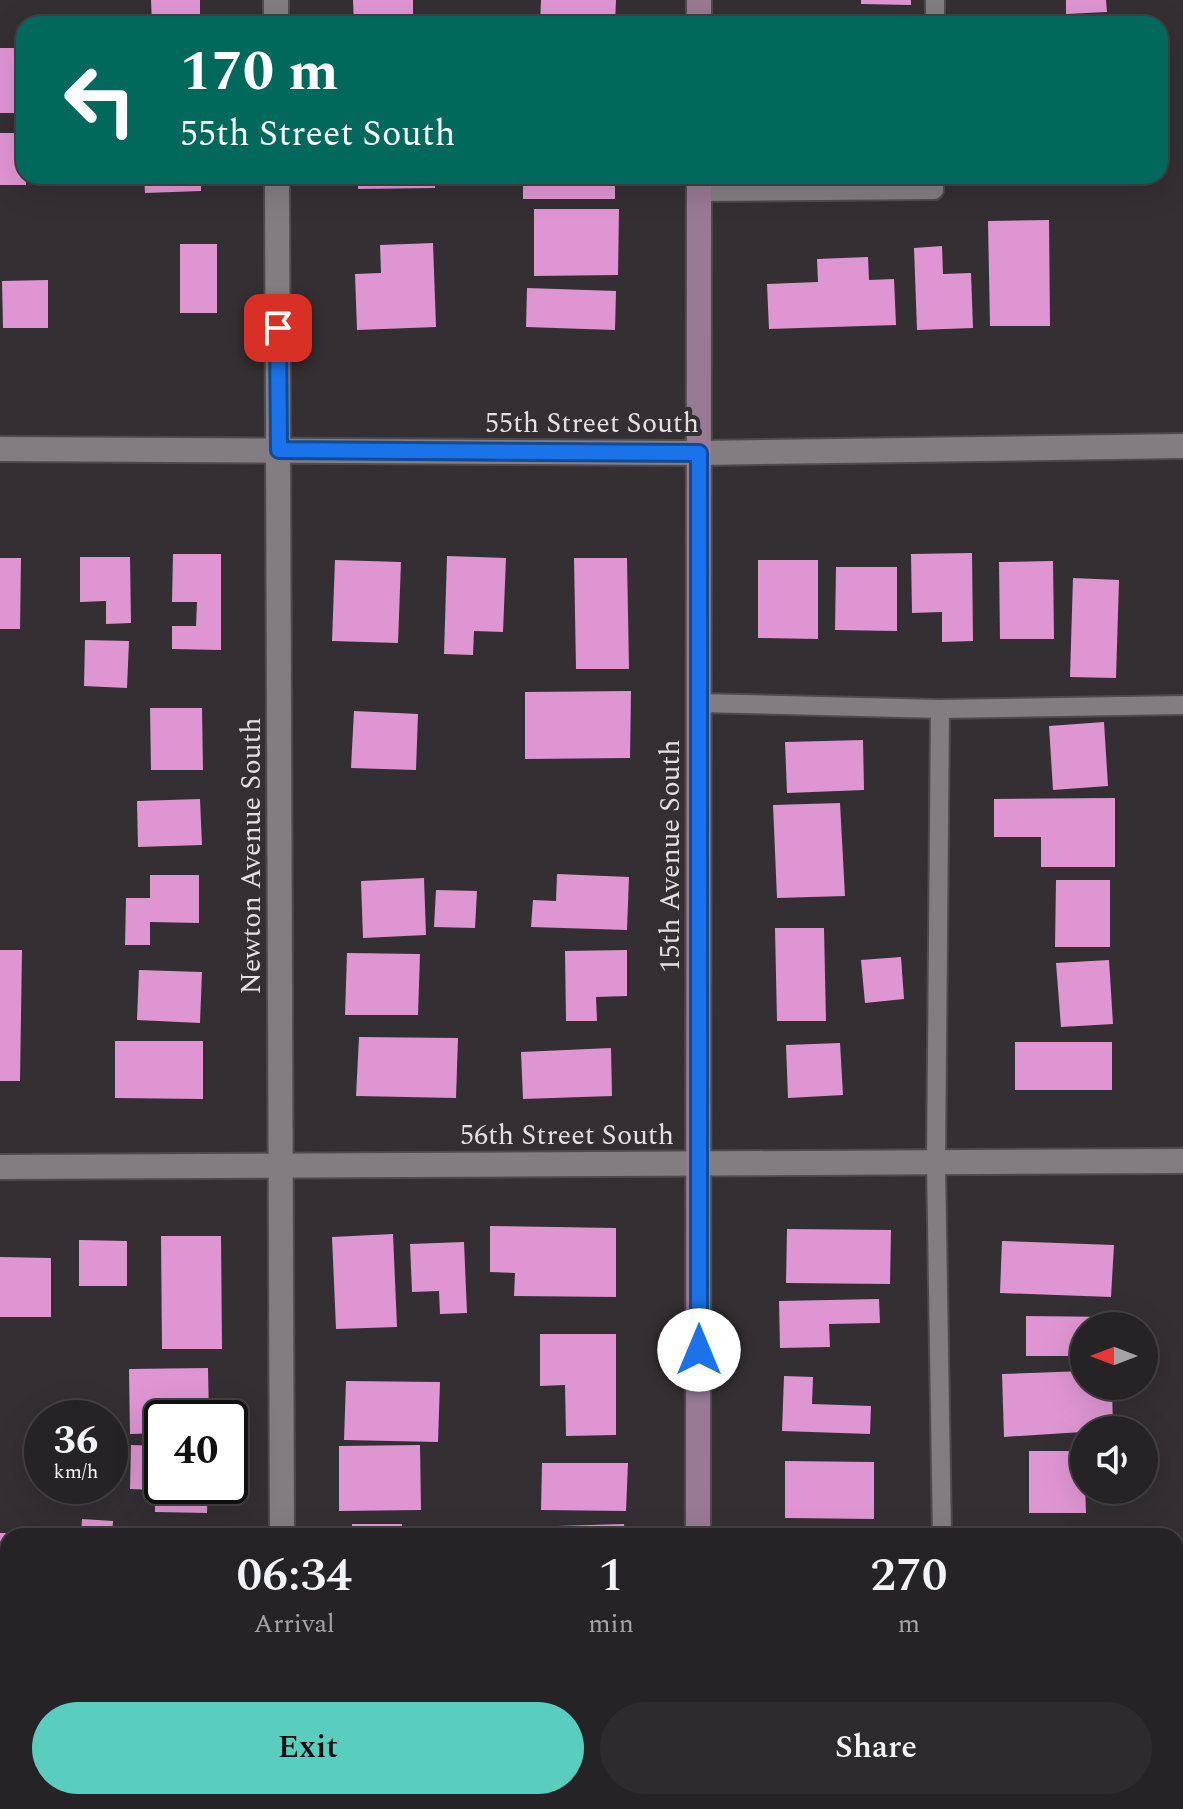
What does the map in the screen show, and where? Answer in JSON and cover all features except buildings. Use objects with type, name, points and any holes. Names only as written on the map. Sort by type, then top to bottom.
[{"type":"street","name":"Newton Avenue South","points":[[277,184],[282,1528]]},
{"type":"street","name":"15th Avenue South","points":[[698,1528],[699,184]]},
{"type":"street","name":"55th Street South","points":[[0,449],[699,453],[1183,446]]},
{"type":"street","name":"56th Street South","points":[[0,1167],[1183,1161]]},
{"type":"lane","points":[[699,184],[934,190],[934,184]]},
{"type":"lane","points":[[699,703],[940,709],[1183,705]]},
{"type":"lane","points":[[940,709],[936,1163],[942,1528]]},
{"type":"route","points":[[278,328],[279,450],[699,453],[699,1350]]}]
